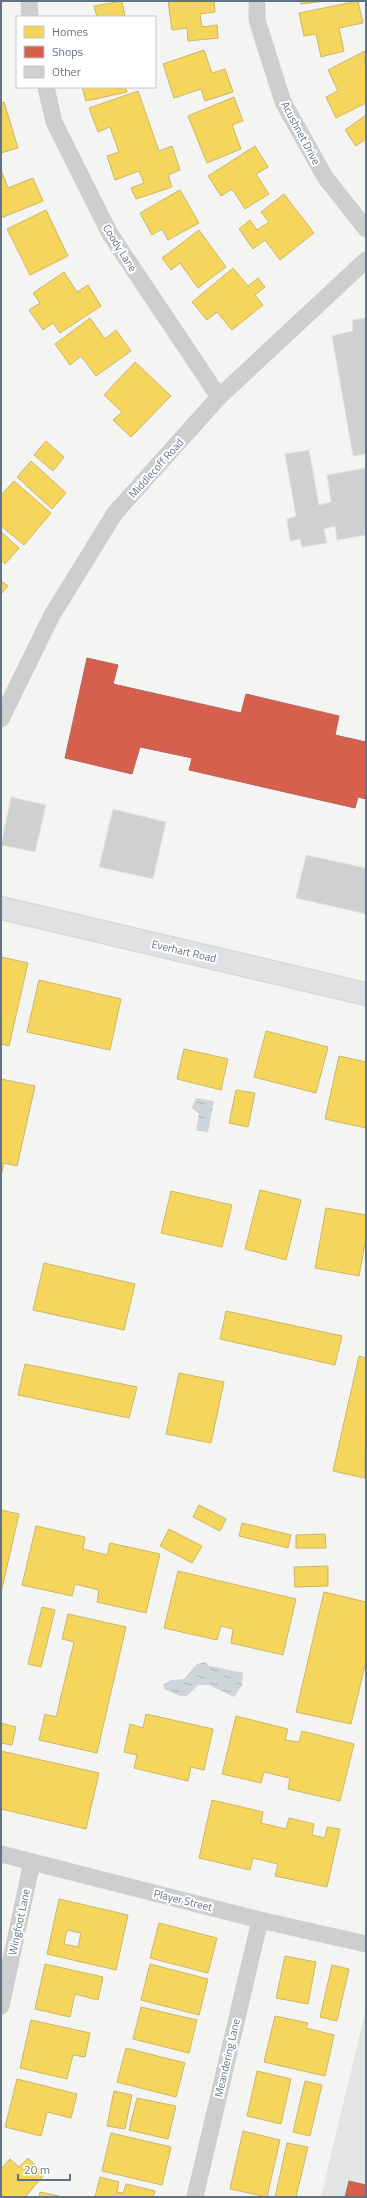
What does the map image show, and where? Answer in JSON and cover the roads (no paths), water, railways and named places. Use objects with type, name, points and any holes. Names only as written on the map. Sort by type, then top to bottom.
[{"type":"main road","name":"Everhart Road","points":[[1,908],[366,994]]},
{"type":"street","points":[[29,1],[30,16]]},
{"type":"street","name":"Acushnet Drive","points":[[256,1],[257,20],[284,102],[325,178],[366,229]]},
{"type":"street","name":"Coody Lane","points":[[46,88],[54,122],[110,234],[219,397]]},
{"type":"street","name":"Middlecoff Road","points":[[1,719],[52,615],[115,513],[219,397],[366,260]]},
{"type":"street","name":"Player Street","points":[[1,1854],[260,1920],[366,1944]]},
{"type":"street","name":"Wingfoot Lane","points":[[1,2006],[32,1862]]},
{"type":"street","name":"Meandering Lane","points":[[195,2197],[260,1920]]},
{"type":"water","points":[[196,1098],[214,1101],[208,1132],[196,1130],[199,1114],[192,1108]]},
{"type":"water","points":[[205,1662],[209,1666],[243,1672],[242,1685],[234,1697],[209,1685],[198,1685],[187,1696],[180,1696],[164,1689],[164,1684],[171,1680],[184,1679],[197,1664]]}]
